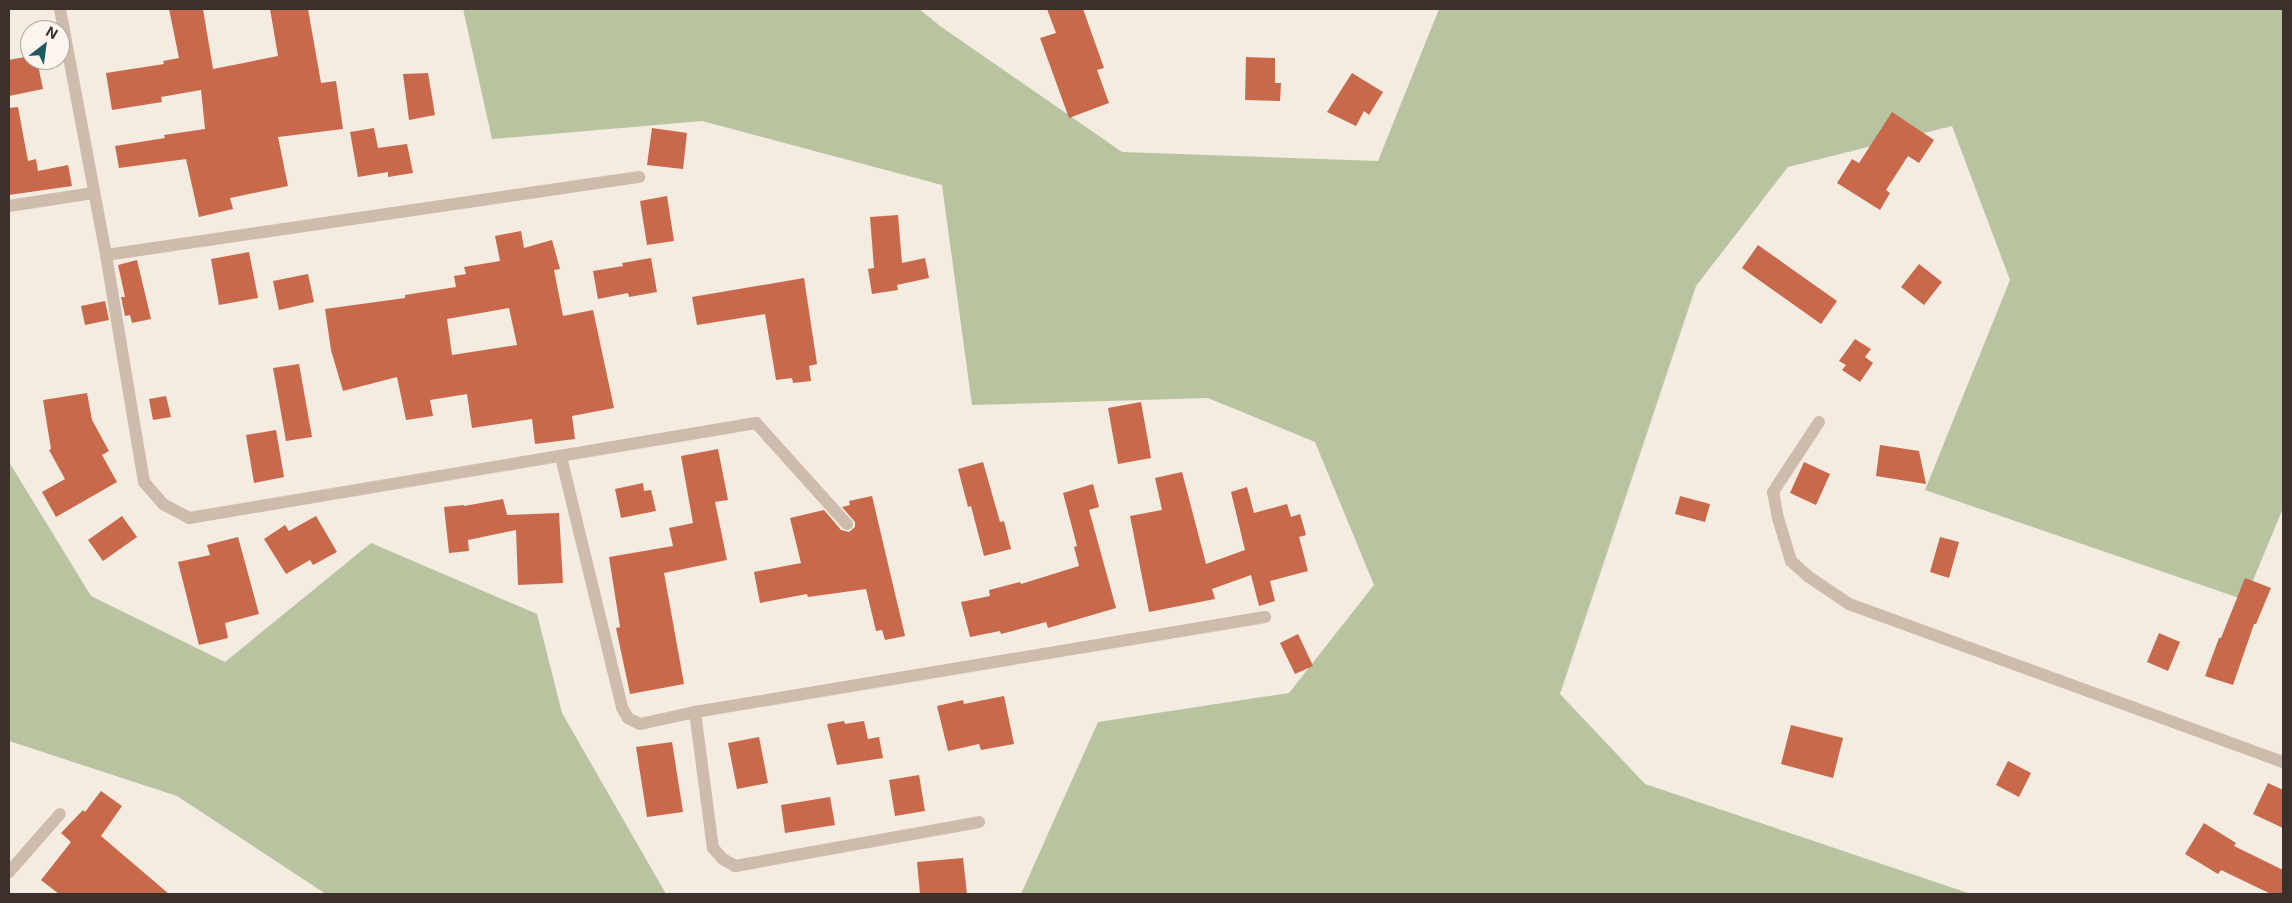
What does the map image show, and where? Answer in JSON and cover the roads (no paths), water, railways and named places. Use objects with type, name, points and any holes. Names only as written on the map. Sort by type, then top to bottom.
[{"type":"street","points":[[60,9],[106,255],[144,482],[163,504],[189,518],[507,463],[561,457],[756,423],[847,524]]},
{"type":"street","points":[[106,255],[639,177]]},
{"type":"street","points":[[9,206],[93,193]]},
{"type":"street","points":[[1819,422],[1773,492],[1778,518],[1791,561],[1809,577],[1849,604],[2283,762]]},
{"type":"street","points":[[561,457],[622,708],[628,718],[640,724],[695,712],[1265,616]]},
{"type":"street","points":[[695,712],[713,848],[723,859],[735,866],[979,822]]},
{"type":"street","points":[[9,872],[60,814]]}]
